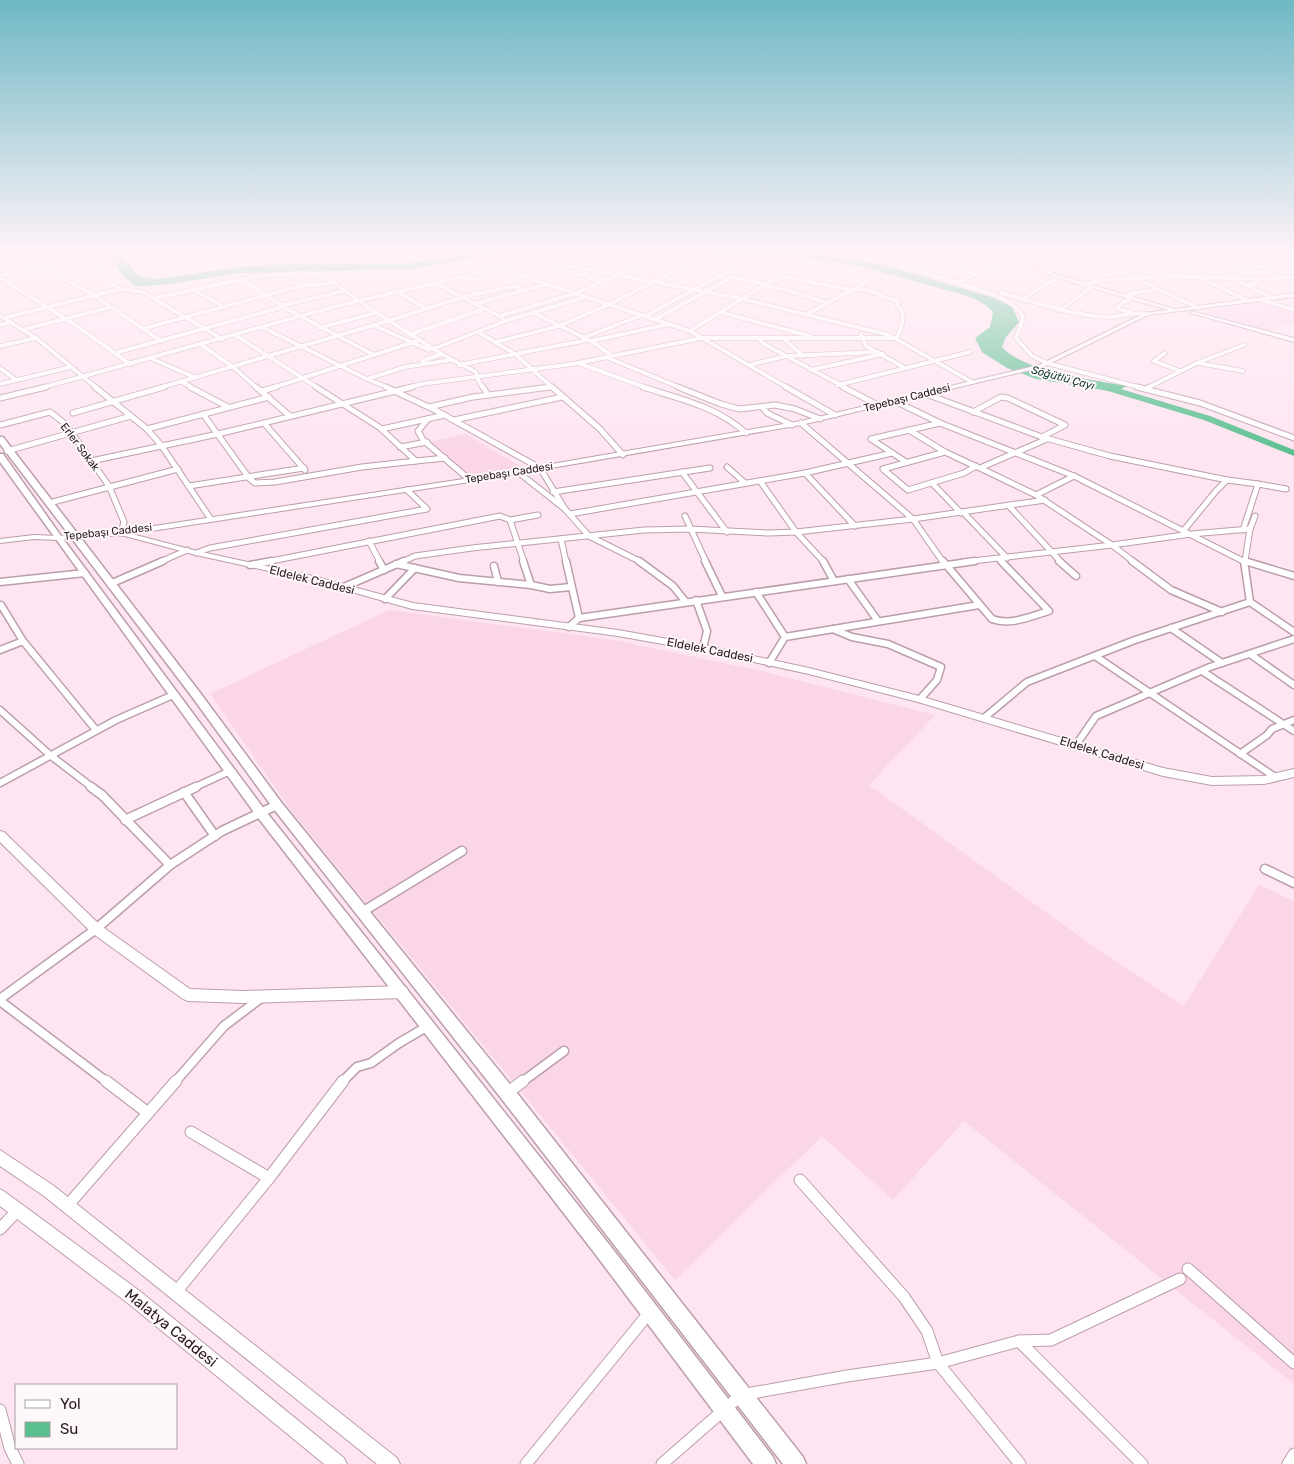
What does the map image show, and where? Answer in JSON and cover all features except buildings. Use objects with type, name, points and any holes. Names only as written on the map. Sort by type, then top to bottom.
[{"type":"main road","points":[[2,449],[49,503],[194,692],[277,805],[507,1093],[796,1464]]},
{"type":"main road","points":[[2,449],[58,538],[260,812],[402,992],[766,1464]]},
{"type":"street","points":[[24,329],[53,321]]},
{"type":"street","points":[[71,321],[130,364]]},
{"type":"street","points":[[131,321],[161,341]]},
{"type":"street","points":[[140,328],[166,321]]},
{"type":"street","points":[[192,321],[222,339]]},
{"type":"street","points":[[115,353],[232,321]]},
{"type":"street","points":[[0,398],[86,378],[281,321]]},
{"type":"street","points":[[308,321],[374,355]]},
{"type":"street","points":[[319,328],[344,321]]},
{"type":"street","points":[[73,413],[387,321]]},
{"type":"street","points":[[389,321],[459,365],[476,372],[477,378],[488,395]]},
{"type":"street","points":[[411,334],[447,321]]},
{"type":"street","points":[[372,325],[411,343],[435,350],[505,321]]},
{"type":"street","points":[[550,321],[587,340],[608,356],[721,404],[739,409],[775,405],[787,407],[820,419]]},
{"type":"street","points":[[496,342],[559,326],[570,321]]},
{"type":"street","points":[[587,340],[630,321]]},
{"type":"street","points":[[662,321],[690,331],[835,415]]},
{"type":"street","points":[[690,331],[705,321]]},
{"type":"street","points":[[756,321],[820,338]]},
{"type":"street","points":[[836,321],[897,338],[972,382]]},
{"type":"street","points":[[897,338],[902,321]]},
{"type":"street","points":[[1023,321],[1023,326],[1016,338],[1032,356],[1044,364],[1148,388],[1212,407],[1294,438]]},
{"type":"street","name":"Tepebaşı Caddesi","points":[[0,541],[34,537],[58,538],[121,533],[470,480],[802,424],[1044,364],[1132,321]]},
{"type":"street","points":[[1227,321],[1294,340]]},
{"type":"street","points":[[0,324],[11,322],[24,329],[146,429],[161,445],[210,518]]},
{"type":"street","points":[[459,365],[670,324]]},
{"type":"street","points":[[262,327],[367,380],[395,390],[445,415],[540,468],[565,509]]},
{"type":"street","points":[[859,327],[866,346],[905,368]]},
{"type":"street","points":[[478,332],[515,354],[550,387],[600,429],[623,455]]},
{"type":"street","points":[[235,335],[382,429],[416,461]]},
{"type":"street","points":[[0,346],[36,338]]},
{"type":"street","points":[[91,461],[218,434],[422,384],[577,363],[702,338],[897,338]]},
{"type":"street","points":[[759,339],[764,344],[838,385],[880,406]]},
{"type":"street","points":[[784,339],[803,356]]},
{"type":"street","points":[[262,391],[305,379],[420,340]]},
{"type":"street","points":[[200,344],[233,367],[290,416]]},
{"type":"street","points":[[1148,388],[1197,363],[1244,345]]},
{"type":"street","points":[[838,385],[970,352]]},
{"type":"street","points":[[749,365],[786,356],[880,353]]},
{"type":"street","points":[[811,370],[880,353]]},
{"type":"street","points":[[1165,353],[1154,361],[1180,371]]},
{"type":"street","points":[[367,380],[442,354]]},
{"type":"street","points":[[150,358],[196,378]]},
{"type":"street","points":[[405,367],[451,360]]},
{"type":"street","points":[[577,363],[658,391],[700,403],[731,418],[746,433]]},
{"type":"street","points":[[1197,363],[1243,371]]},
{"type":"street","points":[[0,384],[71,367]]},
{"type":"street","points":[[0,368],[16,380]]},
{"type":"street","points":[[182,382],[228,407]]},
{"type":"street","points":[[428,407],[488,395],[550,387]]},
{"type":"street","points":[[926,394],[1044,438],[1110,456],[1227,480],[1286,489]]},
{"type":"street","points":[[454,420],[562,396]]},
{"type":"street","points":[[146,429],[269,397]]},
{"type":"street","points":[[946,452],[939,456],[906,462],[883,469],[908,490],[964,473],[1018,453],[1065,425],[1008,398],[1001,397],[973,412]]},
{"type":"street","points":[[895,402],[940,423],[1074,476],[1245,561],[1294,576]]},
{"type":"street","points":[[762,407],[767,413],[792,425]]},
{"type":"street","name":"Erler Sokak","points":[[0,425],[50,412],[63,422],[109,486],[124,522],[121,533]]},
{"type":"street","points":[[204,414],[255,483],[275,482],[362,467],[445,458]]},
{"type":"street","points":[[382,429],[445,415]]},
{"type":"street","points":[[2,449],[131,416]]},
{"type":"street","points":[[428,419],[418,431],[426,442],[470,480]]},
{"type":"street","points":[[264,423],[310,476]]},
{"type":"street","points":[[906,462],[872,439],[940,423]]},
{"type":"street","points":[[802,424],[913,519],[979,605],[998,622],[1006,623],[1049,611],[1000,560]]},
{"type":"street","points":[[909,430],[946,452],[1045,500],[1112,545],[1171,590],[1222,612]]},
{"type":"street","points":[[400,447],[426,442]]},
{"type":"street","points":[[570,514],[695,491],[805,474],[892,453]]},
{"type":"street","points":[[727,467],[745,483]]},
{"type":"street","points":[[189,486],[304,468]]},
{"type":"street","points":[[545,494],[710,468]]},
{"type":"street","points":[[49,503],[178,469]]},
{"type":"street","points":[[518,472],[565,509],[589,536],[637,559],[673,586],[685,601]]},
{"type":"street","points":[[682,472],[727,532]]},
{"type":"street","points":[[805,474],[856,526]]},
{"type":"street","points":[[1036,495],[1074,476]]},
{"type":"street","points":[[760,480],[796,532],[822,559],[834,581]]},
{"type":"street","points":[[1184,530],[1198,517],[1210,500],[1214,490],[1227,480]]},
{"type":"street","points":[[932,483],[1008,558]]},
{"type":"street","points":[[1243,530],[1258,484]]},
{"type":"street","points":[[110,584],[191,552],[427,509],[407,490]]},
{"type":"street","points":[[344,588],[415,556],[644,530],[690,529],[727,532],[796,532],[913,519],[1045,500]]},
{"type":"street","points":[[1009,506],[1049,551],[1076,576]]},
{"type":"street","points":[[250,565],[500,516],[510,520],[538,515]]},
{"type":"street","points":[[685,516],[722,596]]},
{"type":"street","points":[[1255,516],[1250,529],[1245,561],[1250,602],[1294,632]]},
{"type":"street","points":[[510,520],[530,584]]},
{"type":"street","points":[[569,627],[579,618],[685,601],[946,564],[1000,560],[1049,551],[1250,529]]},
{"type":"street","name":"Eldelek Caddesi","points":[[121,533],[412,606],[618,633],[707,648],[769,662],[920,699],[1163,772],[1212,781],[1264,780],[1294,773]]},
{"type":"street","points":[[561,539],[579,618]]},
{"type":"street","points":[[369,541],[384,570]]},
{"type":"street","points":[[396,564],[459,578],[530,584],[550,588],[571,587]]},
{"type":"street","points":[[494,566],[498,582]]},
{"type":"street","points":[[385,599],[415,568]]},
{"type":"street","points":[[0,582],[85,574]]},
{"type":"street","points":[[848,579],[878,621]]},
{"type":"street","points":[[756,592],[785,637]]},
{"type":"street","points":[[696,600],[707,631],[704,644]]},
{"type":"street","points":[[984,718],[1027,682],[1171,628],[1250,602]]},
{"type":"street","points":[[1,605],[23,642],[96,730]]},
{"type":"street","points":[[769,662],[785,637],[979,605]]},
{"type":"street","points":[[1171,628],[1222,663]]},
{"type":"street","points":[[832,629],[852,637],[888,644],[940,667],[942,671],[939,677],[920,699]]},
{"type":"street","points":[[1076,746],[1096,716],[1149,692],[1222,663],[1294,639]]},
{"type":"street","points":[[0,650],[23,642]]},
{"type":"street","points":[[1250,654],[1294,685]]},
{"type":"street","points":[[1095,656],[1275,777]]},
{"type":"street","points":[[1202,671],[1294,731]]},
{"type":"street","points":[[0,784],[96,730],[174,695]]},
{"type":"street","points":[[0,710],[50,755],[102,795],[170,865]]},
{"type":"street","points":[[1240,754],[1267,735],[1272,729],[1294,720]]},
{"type":"street","points":[[125,820],[230,770]]},
{"type":"street","points":[[184,792],[215,836]]},
{"type":"street","points":[[148,1113],[0,1000],[96,929],[170,865],[215,836],[277,805]]},
{"type":"street","points":[[0,835],[96,929],[188,995],[263,996],[402,992]]},
{"type":"street","points":[[362,912],[462,851]]},
{"type":"street","points":[[1266,869],[1294,883]]},
{"type":"street","points":[[68,1205],[224,1026],[263,996]]},
{"type":"street","points":[[176,1292],[269,1178],[347,1076],[357,1067],[371,1063],[399,1042],[428,1026]]},
{"type":"street","points":[[507,1093],[564,1051]]},
{"type":"street","points":[[191,1132],[269,1178]]},
{"type":"street","points":[[0,1158],[68,1205],[391,1464]]},
{"type":"street","points":[[800,1180],[904,1297],[927,1331],[938,1363],[1020,1464]]},
{"type":"street","name":"Malatya Caddesi","points":[[0,1197],[135,1298],[338,1464]]},
{"type":"street","points":[[0,1229],[18,1210]]},
{"type":"street","points":[[1188,1269],[1294,1363]]},
{"type":"street","points":[[662,1464],[741,1395],[847,1376],[938,1363],[1019,1341],[1051,1340],[1180,1279]]},
{"type":"street","points":[[526,1464],[650,1312]]},
{"type":"street","points":[[1019,1341],[1142,1464]]},
{"type":"street","points":[[0,1410],[10,1448],[18,1464]]},
{"type":"street","points":[[1288,1464],[1294,1454]]},
{"type":"shaded area","points":[[1236,321],[1293,321],[1271,331]]},
{"type":"shaded area","points":[[466,434],[522,467],[468,476],[430,442]]},
{"type":"shaded area","points":[[389,610],[614,640],[757,670],[935,715],[869,785],[1100,951],[1184,1006],[1259,885],[1294,901],[1294,1384],[964,1121],[893,1200],[822,1136],[675,1280],[293,813],[210,694]]},
{"type":"water","points":[[991,321],[1019,321],[1006,337],[1002,347],[1012,356],[1026,363],[1060,374],[1127,386],[1115,392],[1036,379],[1007,368],[982,352],[975,338],[990,327]]},
{"type":"waterway","name":"Söğütlü Çayı","points":[[1101,386],[1207,418],[1294,453]]}]
